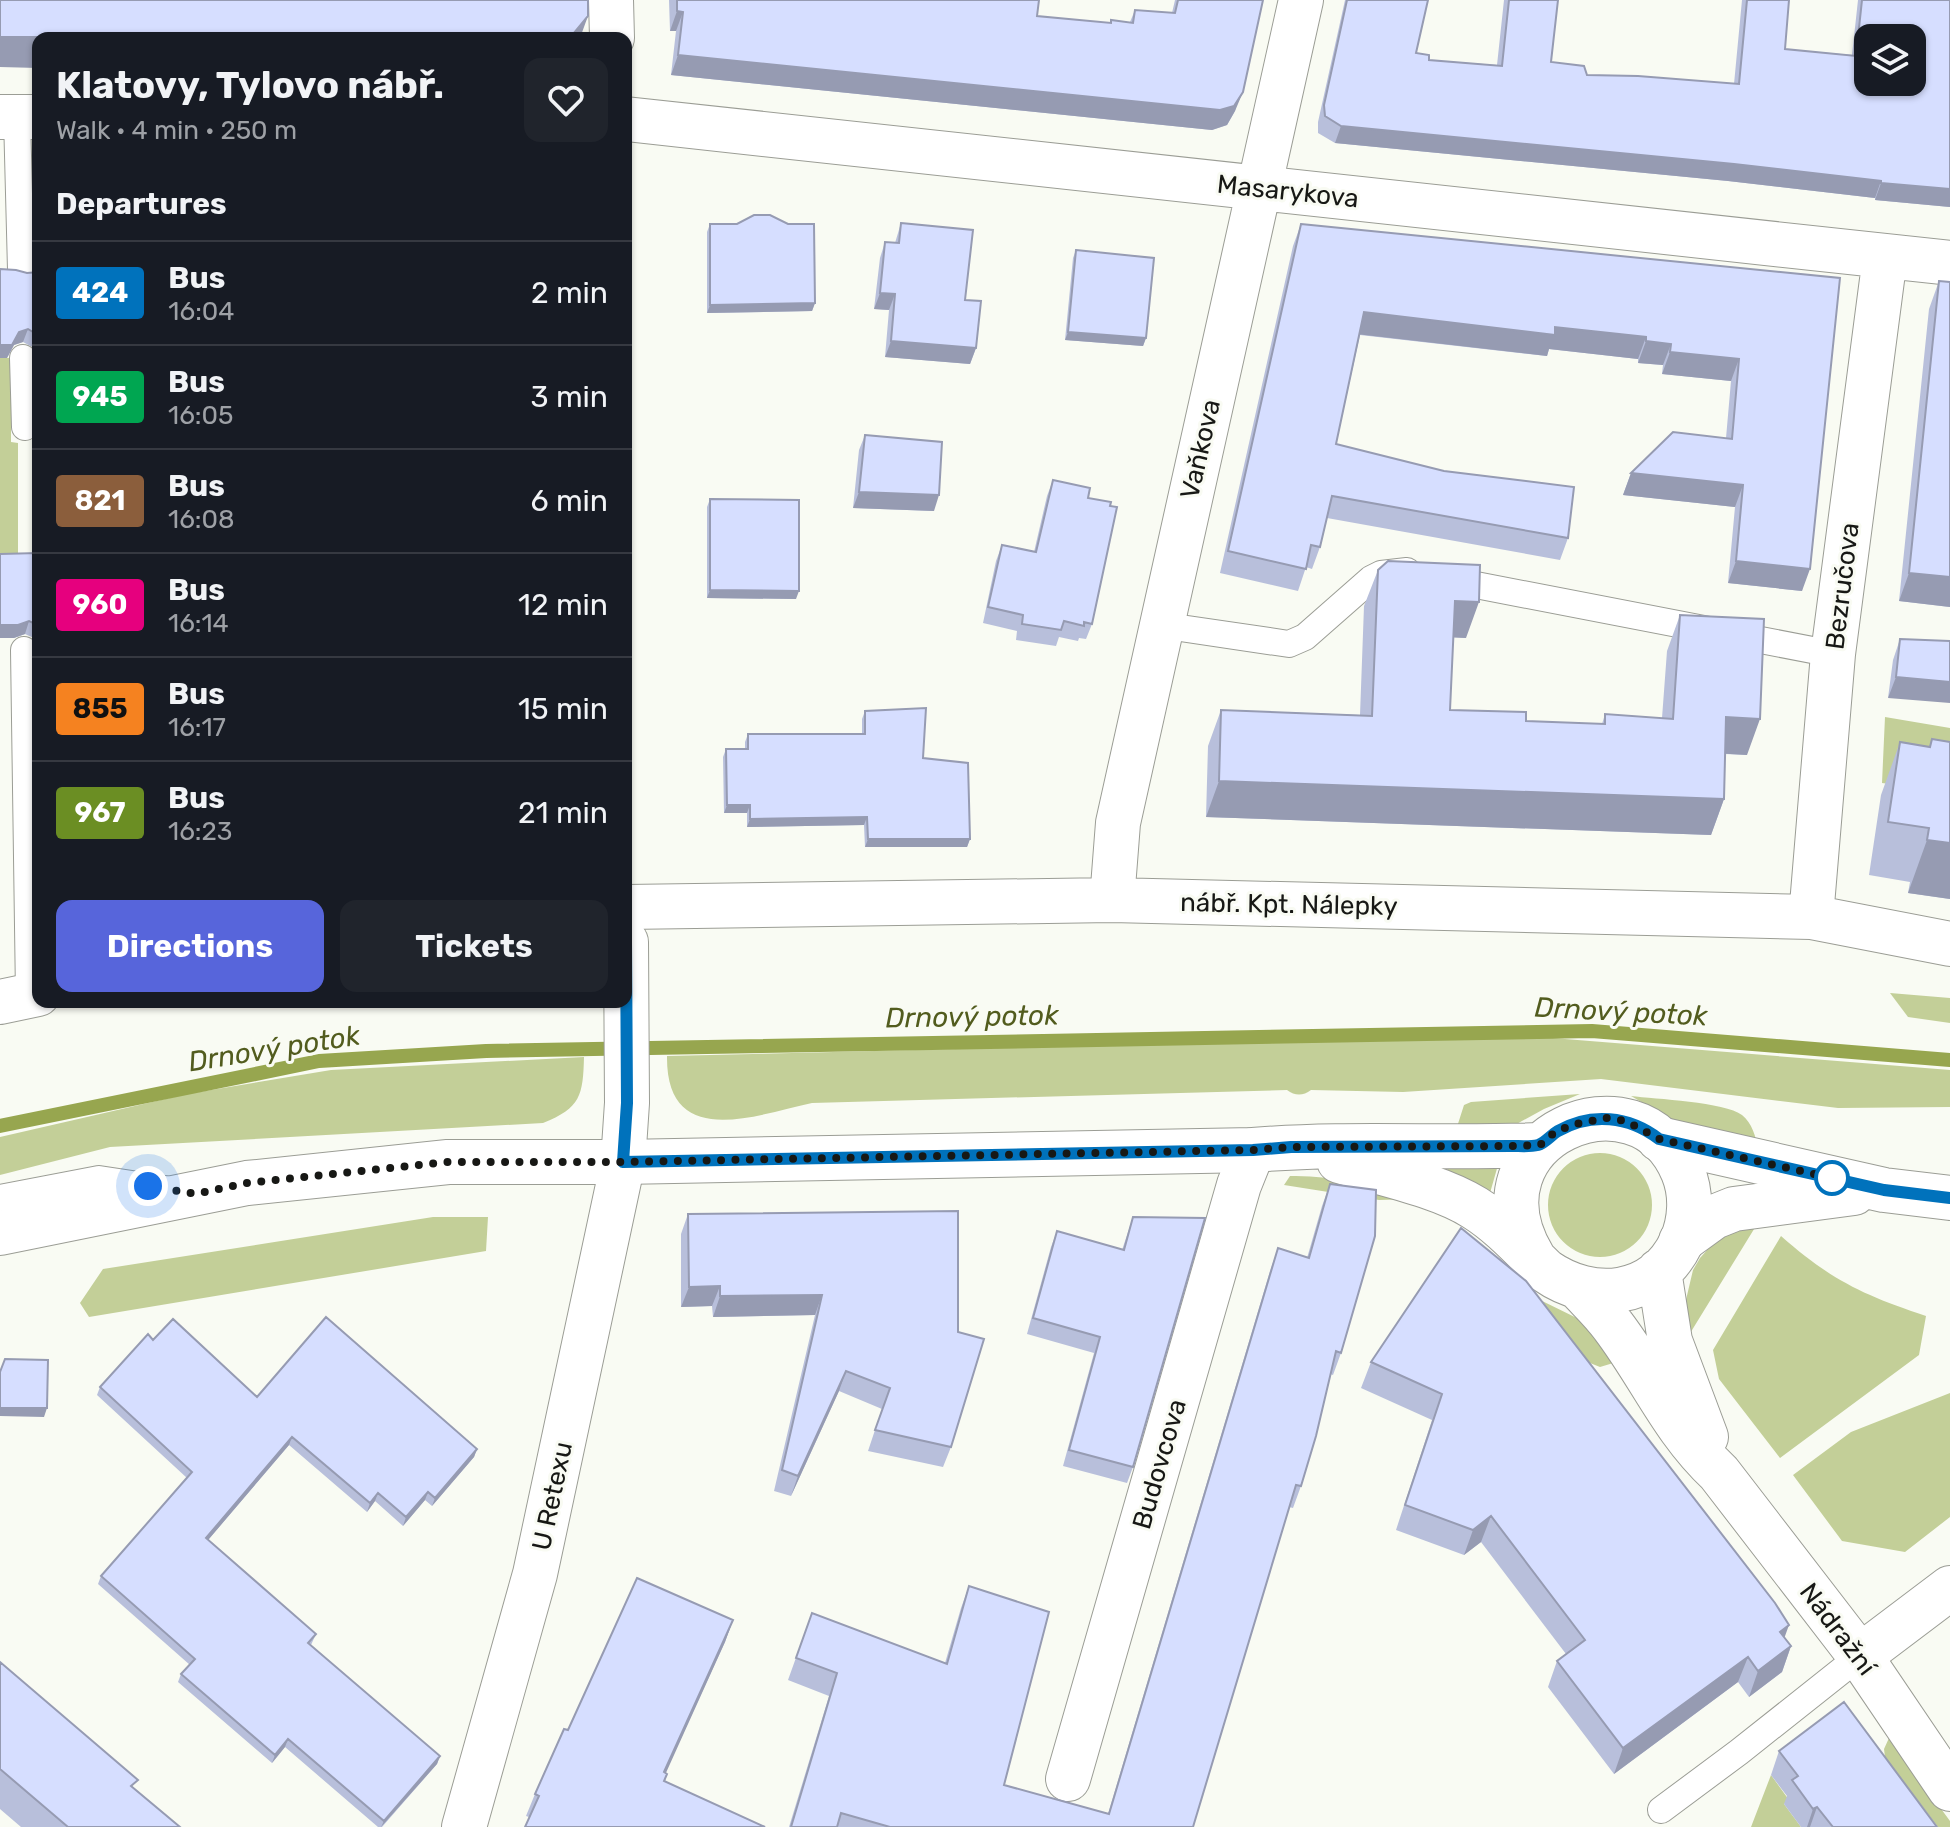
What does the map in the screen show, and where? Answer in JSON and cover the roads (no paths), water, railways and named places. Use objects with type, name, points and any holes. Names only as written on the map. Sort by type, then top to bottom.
[{"type":"street","points":[[611,0],[612,32]]},
{"type":"street","name":"Vaňkova","points":[[1112,900],[1118,823],[1301,0]]},
{"type":"street","name":"Masarykova","points":[[632,120],[1950,263]]},
{"type":"street","name":"Bezručova","points":[[1811,917],[1833,654],[1885,257]]},
{"type":"street","name":"nábř. Kpt. Nálepky","points":[[632,907],[1112,900],[1811,917],[1950,944]]},
{"type":"street","name":"U Retexu","points":[[464,1827],[535,1574],[623,1162],[627,1103],[627,1008]]},
{"type":"street","name":"Nádražní","points":[[0,1233],[247,1183],[448,1162],[623,1162],[1272,1149],[1540,1145],[1563,1128],[1598,1119],[1626,1121],[1659,1139],[1677,1160],[1688,1186],[1689,1214],[1670,1256],[1643,1282],[1617,1291],[1588,1291],[1553,1276],[1502,1228],[1474,1207],[1437,1191],[1272,1149]]},
{"type":"street","points":[[1659,1139],[1884,1190],[1950,1198]]},
{"type":"street","points":[[1533,1257],[1520,1232],[1516,1204],[1518,1185],[1540,1145]]},
{"type":"street","name":"Budovcova","points":[[1068,1779],[1239,1185],[1272,1149]]},
{"type":"street","points":[[1670,1256],[1714,1217],[1734,1209],[1884,1190]]},
{"type":"street","name":"Nádražní","points":[[1670,1256],[1670,1341],[1719,1473]]},
{"type":"street","name":"Nádražní","points":[[1579,1288],[1612,1325],[1674,1423],[1697,1453],[1719,1473],[1860,1656],[1950,1789]]},
{"type":"street","points":[[1860,1656],[1950,1588]]},
{"type":"lane","points":[[18,117],[27,274]]},
{"type":"lane","points":[[23,358],[25,427]]},
{"type":"lane","points":[[1160,625],[1289,644],[1305,637],[1371,579],[1381,574],[1405,571],[1833,654]]},
{"type":"lane","points":[[22,997],[24,650]]},
{"type":"lane","points":[[0,1198],[99,1179],[196,1194]]},
{"type":"lane","points":[[1661,1810],[1860,1656]]},
{"type":"waterway","name":"Drnový potok","points":[[0,1126],[319,1061],[486,1051],[1592,1031],[1950,1060]]}]
